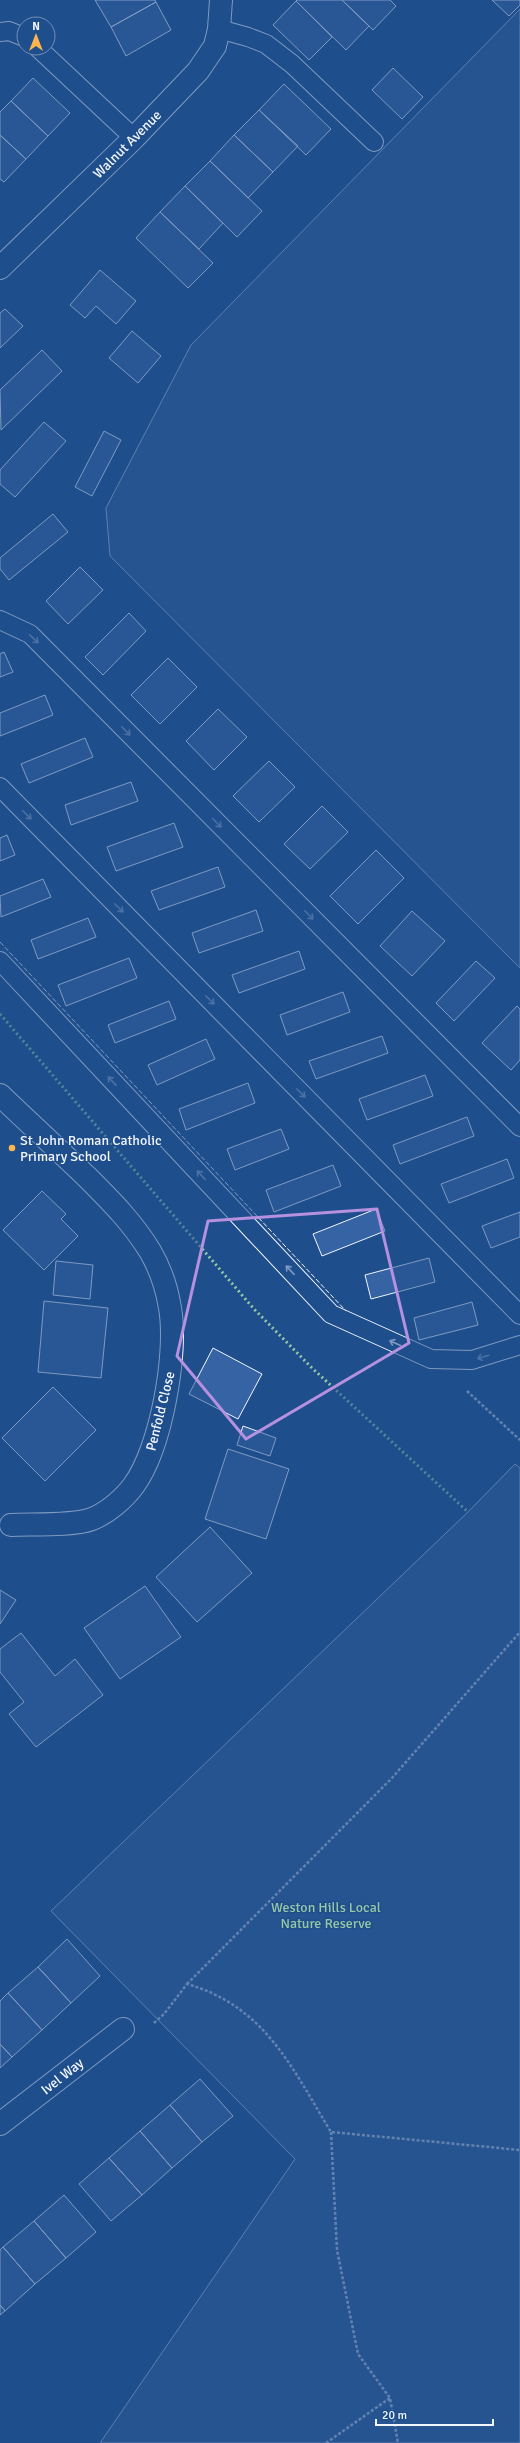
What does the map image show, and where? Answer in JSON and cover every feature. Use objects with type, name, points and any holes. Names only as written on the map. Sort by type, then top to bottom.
[{"type":"street","name":"Walnut Avenue","points":[[0,268],[134,138],[198,71],[214,46],[219,29],[222,0]]},
{"type":"street","name":"Penfold Close","points":[[0,1095],[131,1222],[151,1253],[162,1279],[170,1308],[172,1336],[171,1370],[160,1416],[146,1464],[134,1486],[113,1506],[91,1519],[5,1525]]},
{"type":"street","name":"Ivel Way","points":[[0,2124],[123,2029]]},
{"type":"lane","points":[[219,29],[266,44],[292,64],[374,142]]},
{"type":"lane","points":[[0,32],[9,31],[16,34]]},
{"type":"lane","points":[[47,56],[134,138]]},
{"type":"lane","points":[[0,620],[30,634],[520,1127]]},
{"type":"lane","points":[[0,787],[520,1315]]},
{"type":"lane","points":[[0,961],[331,1314],[431,1359],[472,1360],[520,1345]]},
{"type":"path","points":[[431,1359],[520,1440]]},
{"type":"path","points":[[123,2029],[149,2027],[164,2014],[187,1984],[392,1778],[520,1632]]},
{"type":"path","points":[[187,1984],[206,1990],[238,2006],[257,2022],[282,2053],[331,2132],[337,2250],[358,2354],[390,2398],[398,2443]]},
{"type":"path","points":[[331,2132],[520,2150]]},
{"type":"path","points":[[326,2443],[390,2398]]},
{"type":"highlighted area","points":[[377,1209],[409,1343],[246,1439],[177,1356],[208,1221]]},
{"type":"shaded area","points":[[520,9],[520,968],[110,556],[106,508],[191,345]]},
{"type":"shaded area","name":"Weston Hills Local Nature Reserve","points":[[515,1464],[520,1468],[520,2443],[100,2443],[295,2159],[51,1911],[468,1512]]},
{"type":"building","points":[[95,0],[155,0],[156,2],[111,27]]},
{"type":"building","points":[[342,0],[369,26],[346,50],[296,1]]},
{"type":"building","points":[[342,0],[390,0],[396,6],[373,30]]},
{"type":"building","points":[[492,0],[520,0],[520,5],[509,16]]},
{"type":"building","points":[[296,1],[332,37],[309,60],[273,25]]},
{"type":"building","points":[[156,2],[171,30],[126,56],[111,27]]},
{"type":"building","points":[[393,68],[423,97],[402,119],[372,90]]},
{"type":"building","points":[[33,78],[70,113],[48,136],[11,101]]},
{"type":"building","points":[[284,84],[331,129],[306,155],[259,110]]},
{"type":"building","points":[[11,101],[48,136],[26,159],[0,135],[0,112]]},
{"type":"building","points":[[259,110],[298,146],[273,172],[234,135]]},
{"type":"building","points":[[0,135],[26,159],[4,182],[0,179]]},
{"type":"building","points":[[234,135],[273,172],[248,198],[210,161]]},
{"type":"building","points":[[210,161],[262,211],[237,237],[185,186]]},
{"type":"building","points":[[185,186],[223,223],[199,249],[160,212]]},
{"type":"building","points":[[160,212],[213,263],[188,288],[136,238]]},
{"type":"building","points":[[100,270],[136,301],[116,324],[96,306],[85,318],[70,305]]},
{"type":"building","points":[[5,309],[23,326],[0,348],[0,313]]},
{"type":"building","points":[[132,331],[161,356],[138,383],[109,358]]},
{"type":"building","points":[[42,350],[62,371],[1,430],[0,390]]},
{"type":"building","points":[[44,422],[66,441],[15,497],[0,484],[0,470]]},
{"type":"building","points":[[104,431],[121,440],[92,496],[75,487]]},
{"type":"building","points":[[53,514],[68,532],[9,580],[0,569],[0,558]]},
{"type":"building","points":[[80,567],[103,590],[68,624],[46,601]]},
{"type":"building","points":[[129,613],[146,631],[103,675],[85,657]]},
{"type":"building","points":[[4,652],[13,672],[0,677],[0,654]]},
{"type":"building","points":[[168,658],[197,687],[160,724],[131,695]]},
{"type":"building","points":[[45,695],[53,715],[0,736],[0,713]]},
{"type":"building","points":[[218,709],[247,737],[214,770],[186,741]]},
{"type":"building","points":[[85,738],[93,757],[29,783],[21,764]]},
{"type":"building","points":[[269,761],[295,787],[259,822],[233,796]]},
{"type":"building","points":[[131,782],[138,801],[71,825],[65,805]]},
{"type":"building","points":[[322,806],[348,832],[310,869],[284,844]]},
{"type":"building","points":[[174,823],[183,847],[116,871],[107,847]]},
{"type":"building","points":[[7,835],[15,855],[0,861],[0,838]]},
{"type":"building","points":[[376,850],[404,878],[358,924],[330,896]]},
{"type":"building","points":[[218,867],[225,887],[159,910],[151,891]]},
{"type":"building","points":[[43,879],[51,897],[1,917],[0,896]]},
{"type":"building","points":[[256,910],[263,931],[199,953],[192,933]]},
{"type":"building","points":[[412,911],[445,941],[412,976],[380,946]]},
{"type":"building","points":[[88,918],[96,937],[38,959],[31,940]]},
{"type":"building","points":[[299,951],[305,969],[239,993],[232,975]]},
{"type":"building","points":[[129,958],[137,978],[66,1006],[58,985]]},
{"type":"building","points":[[476,961],[495,978],[454,1021],[436,1003]]},
{"type":"building","points":[[343,992],[350,1012],[287,1035],[280,1015]]},
{"type":"building","points":[[169,1001],[176,1019],[115,1043],[108,1025]]},
{"type":"building","points":[[517,1006],[520,1009],[520,1060],[511,1070],[482,1043]]},
{"type":"building","points":[[382,1036],[388,1053],[316,1079],[309,1061]]},
{"type":"building","points":[[206,1039],[215,1059],[157,1085],[148,1065]]},
{"type":"building","points":[[425,1075],[433,1096],[367,1120],[359,1099]]},
{"type":"building","points":[[248,1083],[255,1103],[186,1130],[179,1109]]},
{"type":"building","points":[[467,1117],[474,1136],[400,1164],[393,1145]]},
{"type":"building","points":[[281,1129],[289,1149],[235,1170],[227,1149]]},
{"type":"building","points":[[507,1159],[514,1178],[449,1203],[441,1184]]},
{"type":"building","points":[[333,1165],[341,1186],[274,1212],[266,1190]]},
{"type":"building","points":[[42,1191],[66,1214],[61,1219],[78,1236],[44,1270],[3,1230]]},
{"type":"building","points":[[376,1209],[385,1231],[322,1256],[313,1234]]},
{"type":"building","points":[[520,1212],[520,1237],[491,1248],[482,1226]]},
{"type":"building","points":[[429,1258],[435,1282],[371,1299],[365,1275]]},
{"type":"building","points":[[56,1261],[93,1265],[90,1299],[53,1295]]},
{"type":"building","points":[[44,1301],[108,1308],[101,1378],[38,1372]]},
{"type":"building","points":[[472,1302],[478,1325],[419,1340],[414,1318]]},
{"type":"building","points":[[213,1348],[262,1374],[238,1419],[189,1394]]},
{"type":"building","points":[[53,1387],[96,1430],[45,1481],[2,1438]]},
{"type":"building","points":[[243,1426],[276,1438],[270,1456],[237,1445]]},
{"type":"building","points":[[228,1449],[289,1469],[266,1539],[205,1519]]},
{"type":"building","points":[[210,1527],[252,1573],[197,1622],[156,1577]]},
{"type":"building","points":[[145,1586],[181,1637],[120,1679],[84,1628]]},
{"type":"building","points":[[0,1590],[16,1600],[0,1624]]},
{"type":"building","points":[[21,1633],[55,1676],[75,1659],[103,1695],[36,1747],[9,1714],[24,1702],[0,1672],[0,1649]]},
{"type":"building","points":[[67,1939],[100,1976],[71,2003],[38,1967]]},
{"type":"building","points":[[38,1967],[71,2003],[42,2030],[8,1993]]},
{"type":"building","points":[[8,1993],[42,2030],[12,2057],[0,2044],[0,2001]]},
{"type":"building","points":[[0,2044],[12,2057],[0,2068]]},
{"type":"building","points":[[200,2079],[233,2116],[202,2142],[170,2105]]},
{"type":"building","points":[[170,2105],[202,2142],[172,2168],[140,2131]]},
{"type":"building","points":[[140,2131],[172,2168],[142,2195],[109,2158]]},
{"type":"building","points":[[109,2158],[142,2195],[111,2221],[79,2184]]},
{"type":"building","points":[[64,2195],[96,2232],[66,2258],[34,2221]]},
{"type":"building","points":[[34,2221],[66,2258],[35,2284],[3,2247]]},
{"type":"building","points":[[3,2247],[35,2284],[5,2311],[0,2305],[0,2250]]},
{"type":"building","points":[[0,2305],[5,2311],[0,2315]]},
{"type":"hedge","points":[[0,1014],[254,1309],[312,1368],[468,1512]]},
{"type":"fence","points":[[0,942],[346,1311]]},
{"type":"place","name":"St John Roman Catholic Primary School","points":[[12,1148]]}]
